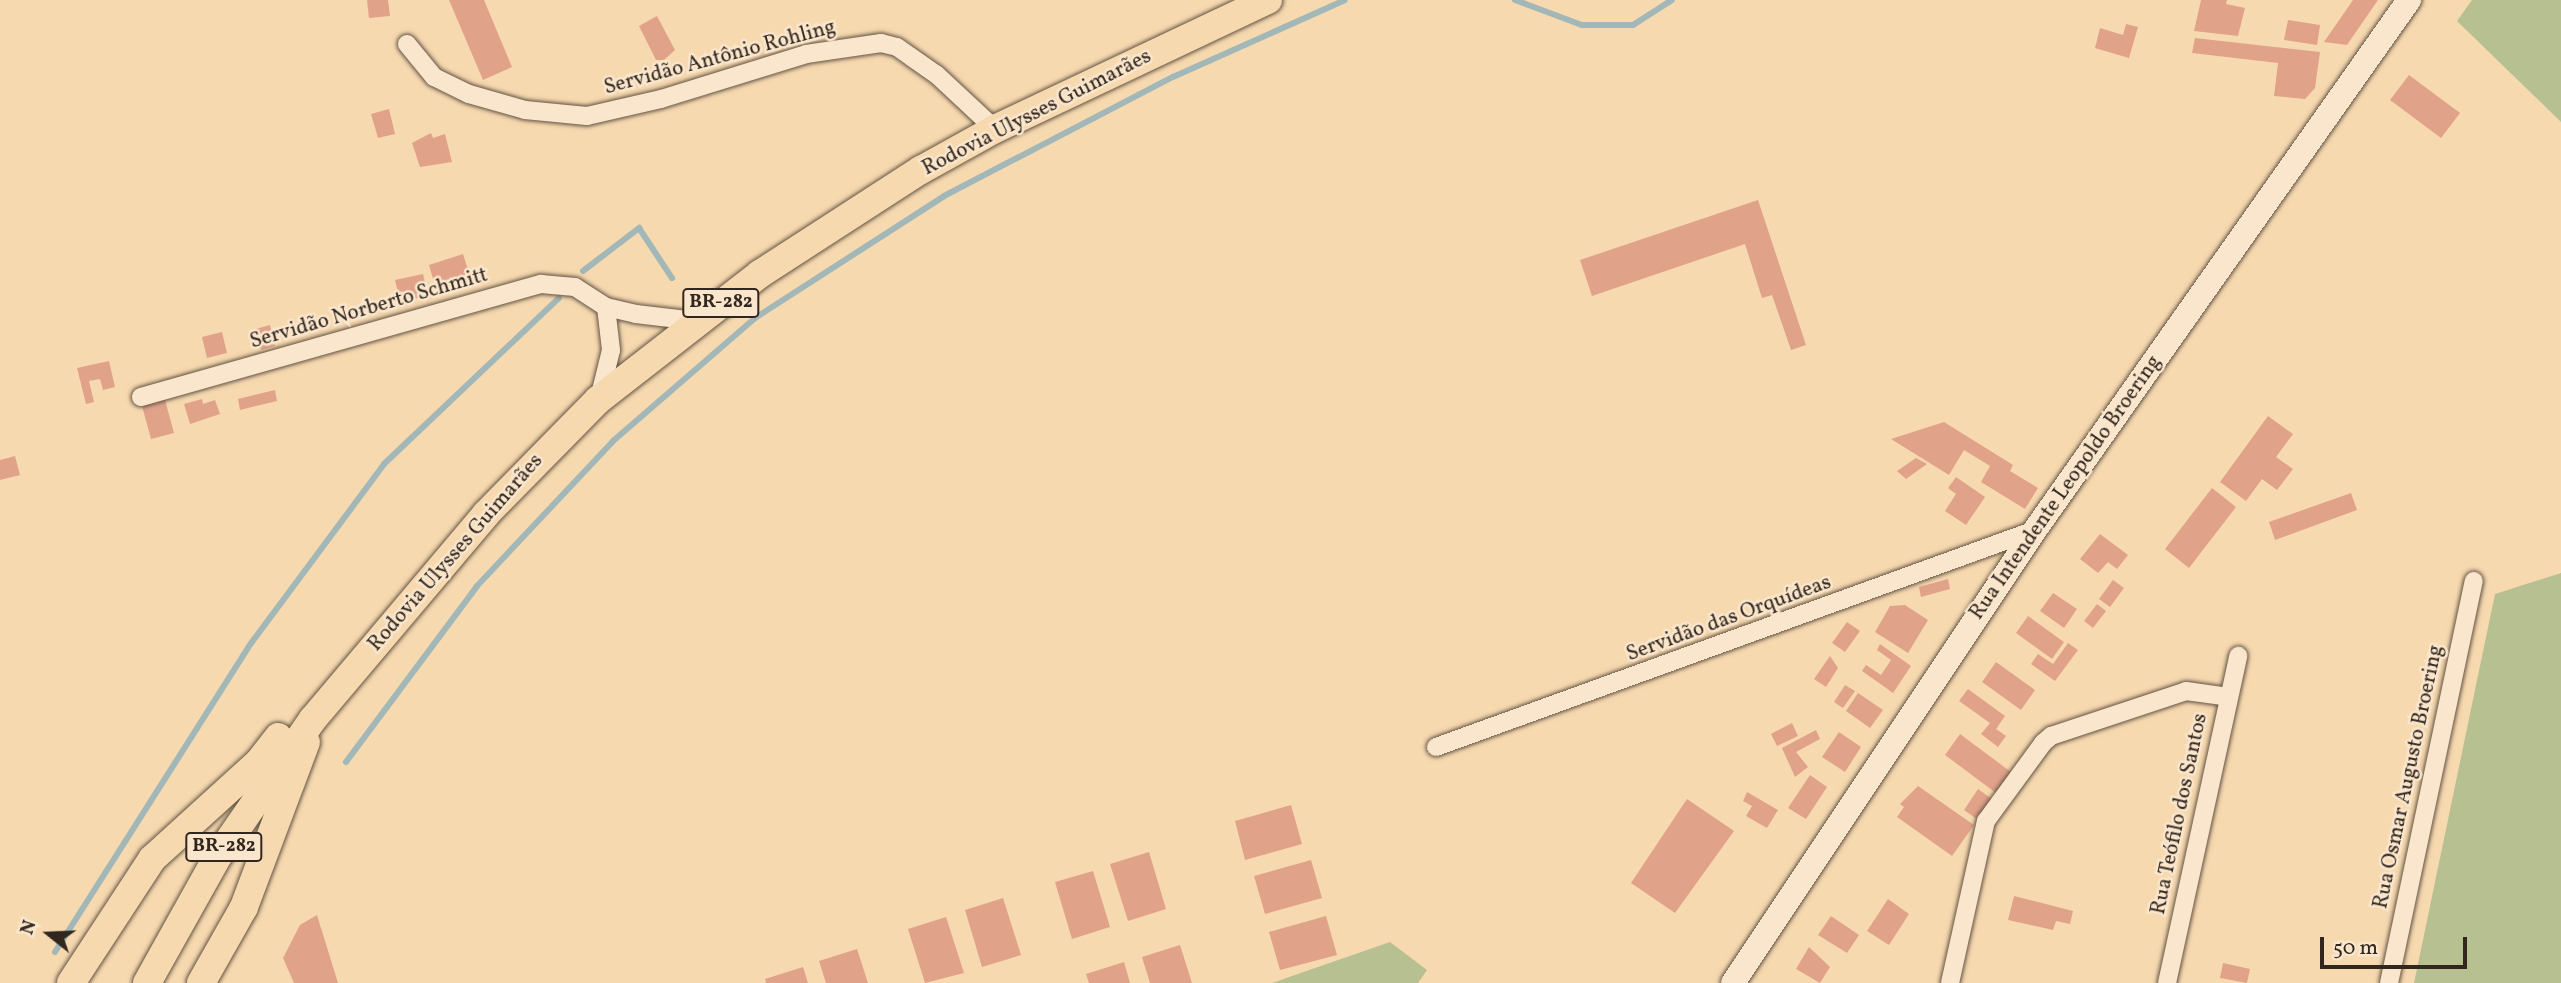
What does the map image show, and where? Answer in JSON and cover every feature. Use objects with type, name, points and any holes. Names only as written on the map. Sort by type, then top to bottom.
[{"type":"highway","name":"Rodovia Ulysses Guimarães","points":[[147,983],[219,856],[313,719],[486,514],[598,400],[696,321],[834,223],[995,129],[1268,0]]},
{"type":"highway","points":[[72,983],[152,859],[258,762],[323,678],[401,615]]},
{"type":"highway","points":[[201,983],[244,907],[313,719]]},
{"type":"main road","name":"Rua Intendente Leopoldo Broering","points":[[1733,983],[2035,530],[2409,0]]},
{"type":"street","name":"Servidão Antônio Rohling","points":[[407,44],[434,77],[468,94],[535,112],[587,116],[661,100],[806,54],[881,43],[921,63],[995,129]]},
{"type":"street","name":"Servidão Norberto Schmitt","points":[[141,397],[541,284],[575,287],[606,307],[696,321]]},
{"type":"street","points":[[598,400],[611,351],[606,307]]},
{"type":"street","name":"Servidão das Orquídeas","points":[[1436,747],[2035,530]]},
{"type":"street","name":"Rua Osmar Augusto Broering","points":[[2389,983],[2474,580]]},
{"type":"street","name":"Rua Teófilo dos Santos","points":[[2167,983],[2238,656]]},
{"type":"street","points":[[1950,983],[1986,821],[2043,743],[2051,736],[2186,691],[2229,697]]},
{"type":"green space","points":[[2472,0],[2561,0],[2561,122],[2457,21]]},
{"type":"green space","points":[[2561,573],[2561,983],[2414,983],[2495,594]]},
{"type":"green space","points":[[1390,942],[1427,970],[1418,983],[1272,983]]},
{"type":"building","points":[[367,0],[388,0],[390,16],[369,18]]},
{"type":"building","points":[[449,0],[484,0],[512,67],[483,80]]},
{"type":"building","points":[[2201,0],[2227,0],[2226,4],[2245,8],[2238,36],[2194,31]]},
{"type":"building","points":[[2353,0],[2378,0],[2347,45],[2324,42]]},
{"type":"building","points":[[657,16],[675,50],[664,60],[656,60],[639,26]]},
{"type":"building","points":[[2288,20],[2320,25],[2317,45],[2284,40]]},
{"type":"building","points":[[2126,24],[2138,27],[2129,58],[2095,48],[2100,28],[2123,35]]},
{"type":"building","points":[[2195,38],[2320,52],[2315,88],[2305,99],[2274,96],[2278,63],[2192,53]]},
{"type":"building","points":[[2409,75],[2460,113],[2441,138],[2390,100]]},
{"type":"building","points":[[389,109],[395,134],[378,138],[371,114]]},
{"type":"building","points":[[431,133],[433,138],[445,134],[452,162],[420,167],[412,143]]},
{"type":"building","points":[[1758,200],[1806,345],[1791,350],[1772,295],[1762,298],[1745,244],[1592,296],[1580,260]]},
{"type":"building","points":[[463,254],[470,276],[458,280],[460,286],[437,293],[429,265]]},
{"type":"building","points":[[423,274],[428,296],[400,302],[395,280]]},
{"type":"building","points":[[270,325],[275,346],[261,350],[256,329]]},
{"type":"building","points":[[222,332],[227,353],[207,358],[202,337]]},
{"type":"building","points":[[109,361],[115,387],[103,390],[100,379],[89,381],[94,402],[86,404],[77,368]]},
{"type":"building","points":[[275,390],[277,401],[240,410],[238,399]]},
{"type":"building","points":[[202,399],[203,404],[215,400],[220,414],[190,424],[184,404]]},
{"type":"building","points":[[165,400],[174,433],[151,439],[142,406]]},
{"type":"building","points":[[2268,416],[2293,434],[2276,457],[2293,469],[2277,490],[2262,479],[2246,501],[2220,482]]},
{"type":"building","points":[[1944,422],[2013,465],[2010,471],[2038,488],[2025,509],[1981,482],[1990,466],[1964,450],[1949,475],[1891,439]]},
{"type":"building","points":[[15,456],[20,475],[0,480],[0,460]]},
{"type":"building","points":[[1916,458],[1927,464],[1906,479],[1897,471]]},
{"type":"building","points":[[1956,477],[1985,497],[1966,525],[1945,511],[1956,494],[1948,488]]},
{"type":"building","points":[[2212,488],[2236,507],[2189,568],[2165,549]]},
{"type":"building","points":[[2351,493],[2357,510],[2275,540],[2269,522]]},
{"type":"building","points":[[2100,534],[2128,555],[2117,569],[2108,562],[2098,573],[2080,559]]},
{"type":"building","points":[[1948,579],[1950,589],[1921,597],[1919,587]]},
{"type":"building","points":[[2113,580],[2124,588],[2110,607],[2099,599]]},
{"type":"building","points":[[2053,593],[2077,609],[2064,628],[2040,611]]},
{"type":"building","points":[[2097,604],[2106,611],[2093,628],[2084,621]]},
{"type":"building","points":[[1905,605],[1928,620],[1908,653],[1875,632],[1890,606]]},
{"type":"building","points":[[2028,616],[2064,642],[2052,659],[2016,633]]},
{"type":"building","points":[[1847,622],[1860,631],[1845,652],[1832,643]]},
{"type":"building","points":[[2068,643],[2078,650],[2055,681],[2031,664],[2038,654],[2053,664]]},
{"type":"building","points":[[1880,644],[1911,666],[1893,693],[1862,671],[1866,665],[1881,675],[1891,660],[1877,650]]},
{"type":"building","points":[[1830,656],[1838,668],[1826,687],[1814,679]]},
{"type":"building","points":[[1996,662],[2035,690],[2021,710],[1982,682]]},
{"type":"building","points":[[1845,685],[1855,691],[1843,708],[1834,702]]},
{"type":"building","points":[[1968,689],[2005,716],[1996,729],[2006,736],[1998,747],[1981,734],[1990,723],[1959,701]]},
{"type":"building","points":[[1858,693],[1883,710],[1870,728],[1846,711]]},
{"type":"building","points":[[1792,723],[1798,736],[1777,746],[1771,734]]},
{"type":"building","points":[[1816,730],[1820,739],[1796,752],[1808,767],[1795,777],[1782,748]]},
{"type":"building","points":[[1839,732],[1861,747],[1845,772],[1822,757]]},
{"type":"building","points":[[1960,734],[2011,772],[1996,793],[1945,755]]},
{"type":"building","points":[[1810,775],[1827,787],[1806,819],[1788,808]]},
{"type":"building","points":[[1918,786],[1974,825],[1952,856],[1897,817],[1904,807],[1900,804]]},
{"type":"building","points":[[1978,789],[1992,799],[1978,820],[1964,810]]},
{"type":"building","points":[[1747,792],[1778,810],[1767,828],[1746,816],[1752,806],[1743,801]]},
{"type":"building","points":[[1687,799],[1734,831],[1675,913],[1631,883]]},
{"type":"building","points":[[1291,805],[1302,844],[1245,860],[1235,821]]},
{"type":"building","points":[[1149,852],[1166,909],[1128,921],[1110,864]]},
{"type":"building","points":[[1311,860],[1322,898],[1265,914],[1254,876]]},
{"type":"building","points":[[1093,871],[1110,927],[1072,939],[1055,882]]},
{"type":"building","points":[[2014,896],[2073,911],[2070,924],[2056,921],[2053,930],[2008,920]]},
{"type":"building","points":[[1003,898],[1021,955],[982,967],[965,910]]},
{"type":"building","points":[[1888,899],[1909,914],[1889,945],[1867,931]]},
{"type":"building","points":[[317,915],[338,983],[294,983],[283,958],[300,925]]},
{"type":"building","points":[[1326,916],[1337,955],[1280,970],[1269,932]]},
{"type":"building","points":[[1831,916],[1859,935],[1847,953],[1818,935]]},
{"type":"building","points":[[946,917],[964,973],[925,983],[908,929]]},
{"type":"building","points":[[1180,945],[1192,983],[1150,983],[1142,957]]},
{"type":"building","points":[[1809,947],[1830,967],[1820,983],[1796,969]]},
{"type":"building","points":[[857,949],[868,983],[826,983],[819,961]]},
{"type":"building","points":[[1124,962],[1130,983],[1089,983],[1086,974]]},
{"type":"building","points":[[2223,963],[2250,969],[2247,983],[2220,978]]},
{"type":"building","points":[[803,967],[808,983],[766,983],[765,979]]},
{"type":"waterway","points":[[346,762],[477,586],[613,441],[755,318],[944,196],[1173,77],[1345,0]]},
{"type":"waterway","points":[[1515,0],[1582,25],[1633,25],[1672,0]]},
{"type":"waterway","points":[[583,271],[639,228],[672,278]]},
{"type":"waterway","points":[[55,952],[252,642],[384,464],[559,298]]}]
